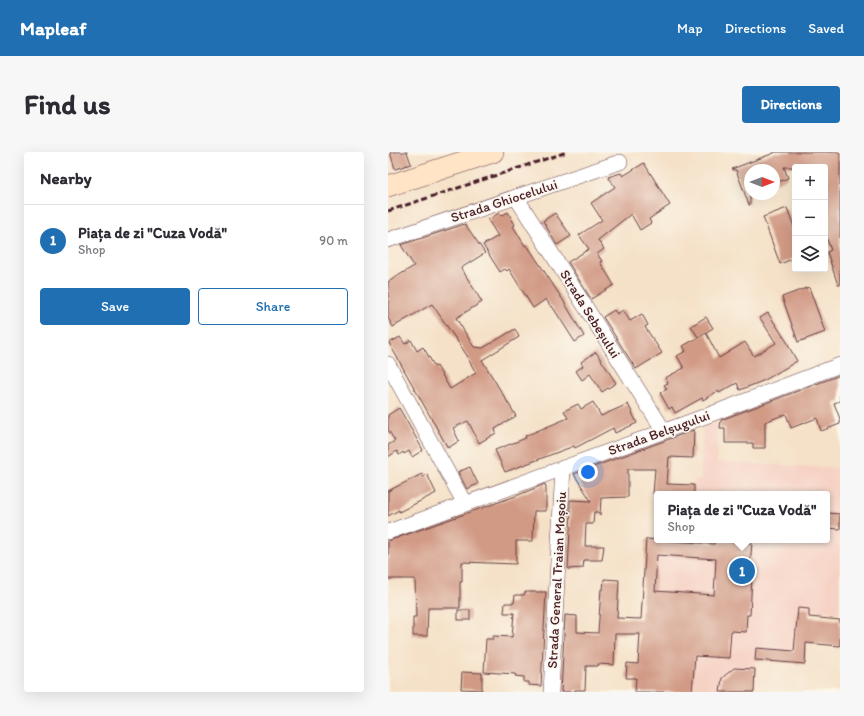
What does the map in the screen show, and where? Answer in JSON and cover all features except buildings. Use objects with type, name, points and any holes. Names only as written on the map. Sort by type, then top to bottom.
[{"type":"main road","points":[[388,186],[493,152]]},
{"type":"street","name":"Strada Ghiocelului","points":[[388,240],[620,162]]},
{"type":"street","name":"Strada Sebeșului","points":[[516,197],[664,431]]},
{"type":"street","points":[[388,364],[465,504]]},
{"type":"street","name":"Strada Belșugului","points":[[388,532],[664,431],[840,364]]},
{"type":"street","name":"Strada General Traian Moșoiu","points":[[551,692],[563,468]]},
{"type":"shaded area","points":[[716,418],[717,462],[840,468],[840,612],[809,610],[805,664],[756,660],[753,692],[665,692],[646,539],[654,540],[654,543],[830,543],[830,491],[693,491],[694,480],[700,480],[703,426],[714,422]]},
{"type":"railway","points":[[388,211],[567,152]]},
{"type":"place","name":"Piața de zi \"Cuza Vodă\"","points":[[742,571]]}]
